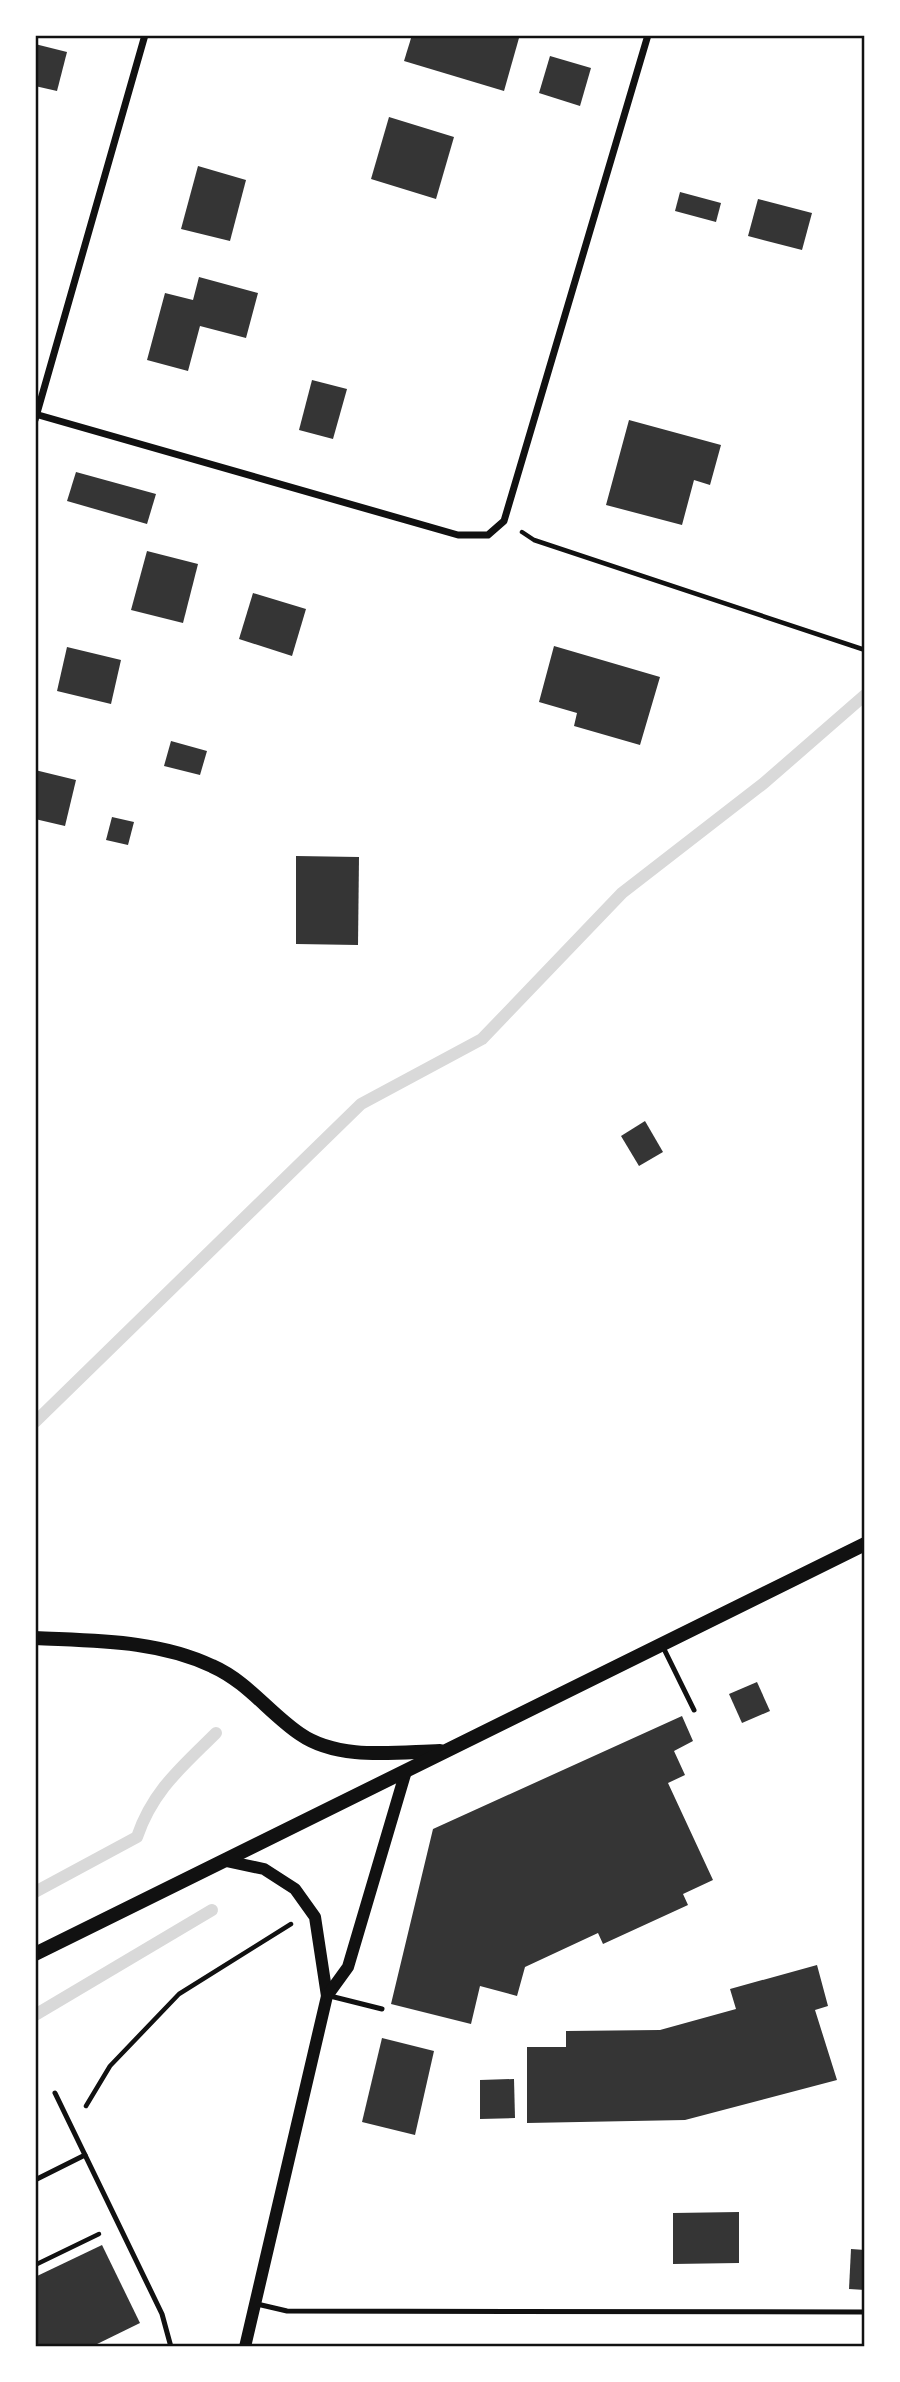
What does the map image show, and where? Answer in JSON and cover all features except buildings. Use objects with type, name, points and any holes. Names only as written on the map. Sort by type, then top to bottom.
[{"type":"main road","points":[[35,1954],[865,1544]]},
{"type":"main road","points":[[35,1638],[128,1643],[170,1651],[213,1666],[250,1689],[301,1735],[337,1749],[374,1752],[443,1751]]},
{"type":"street","points":[[145,35],[36,416],[458,535],[488,535],[504,521],[648,35]]},
{"type":"street","points":[[327,1996],[348,1966],[406,1771]]},
{"type":"street","points":[[226,1861],[264,1869],[295,1889],[315,1917],[327,1996],[245,2347]]},
{"type":"lane","points":[[662,1644],[694,1710]]},
{"type":"lane","points":[[327,1996],[382,2009]]},
{"type":"lane","points":[[55,2093],[162,2314],[171,2347]]},
{"type":"lane","points":[[35,2180],[85,2155]]},
{"type":"lane","points":[[256,2303],[287,2311],[865,2312]]},
{"type":"path","points":[[504,521],[534,540],[865,650]]},
{"type":"path","points":[[73,2128],[110,2066],[179,1994],[295,1922]]},
{"type":"path","points":[[35,2265],[119,2224]]},
{"type":"waterway","points":[[35,1422],[361,1104],[482,1039],[622,893],[764,783],[865,695]]},
{"type":"waterway","points":[[35,1892],[137,1837],[160,1792],[216,1733]]},
{"type":"waterway","points":[[35,2015],[212,1910]]}]
